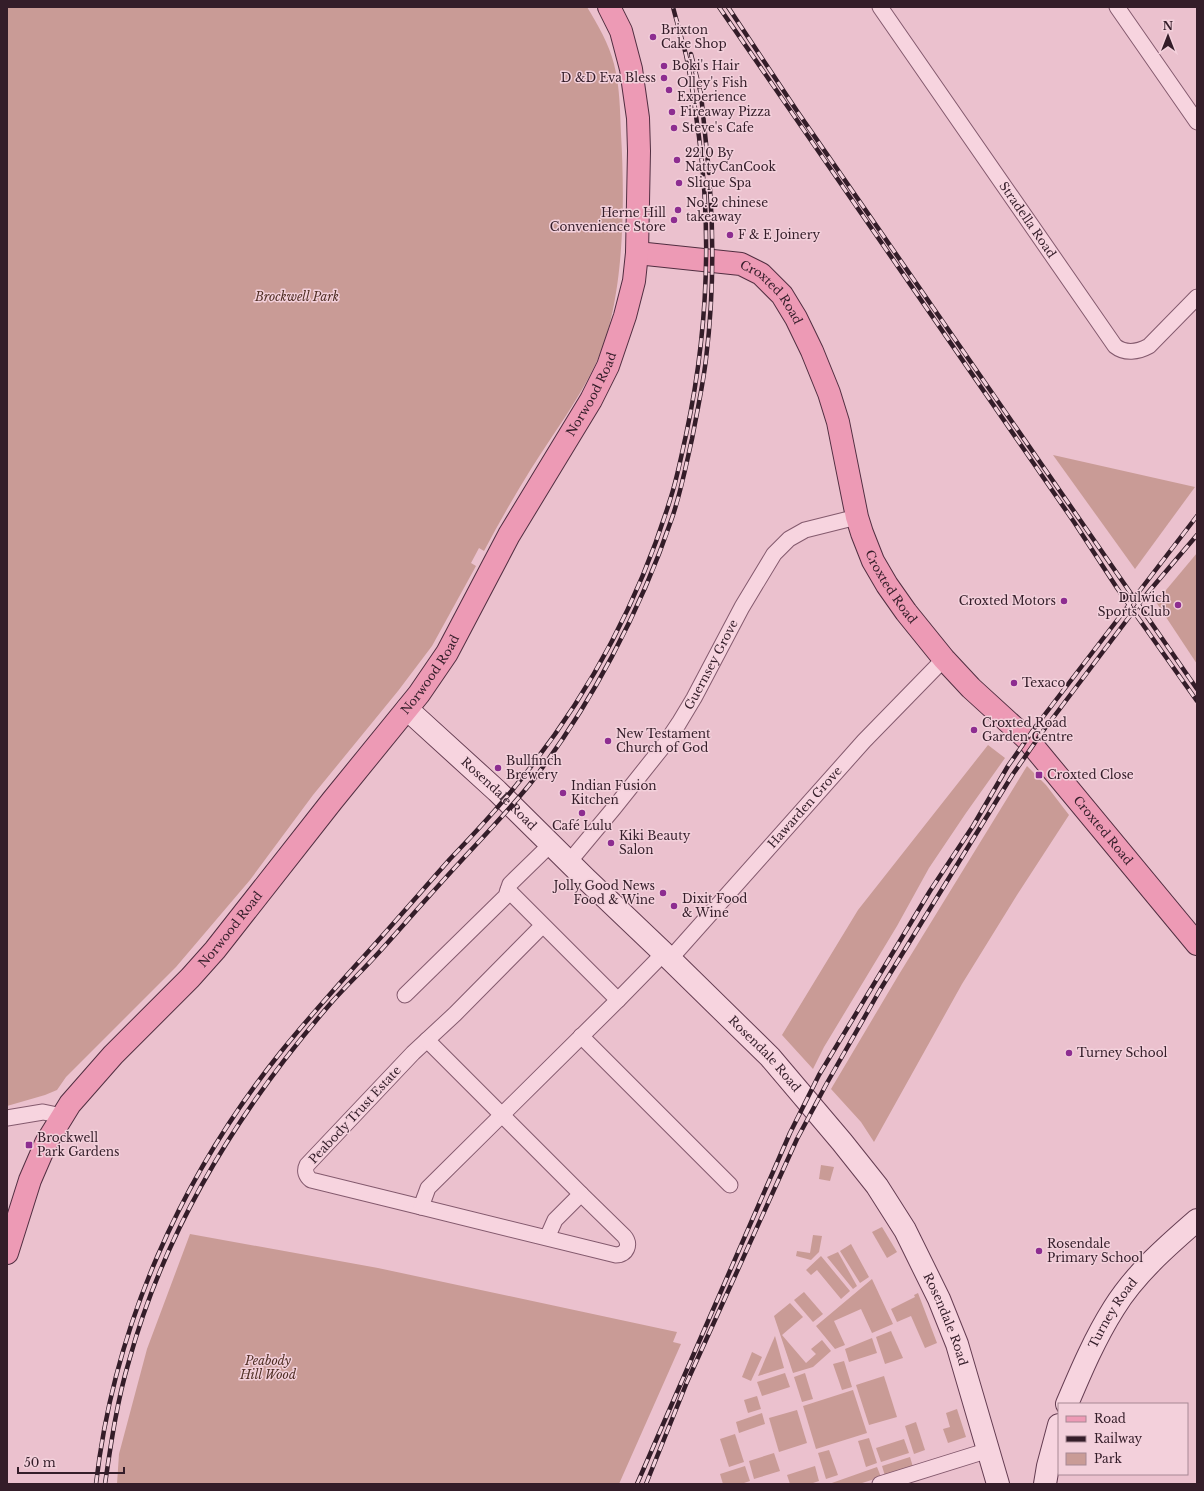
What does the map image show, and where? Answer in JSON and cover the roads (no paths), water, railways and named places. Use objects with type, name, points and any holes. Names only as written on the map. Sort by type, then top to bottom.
[{"type":"main road","name":"Norwood Road","points":[[7,1252],[30,1180],[46,1143],[70,1104],[113,1055],[190,978],[215,950],[332,801],[407,709],[447,652],[509,535],[600,384],[612,358],[625,316],[634,281],[637,253],[639,151],[637,111],[626,46],[618,24],[609,7]]},
{"type":"main road","name":"Croxted Road","points":[[637,253],[741,264],[761,274],[782,295],[796,318],[812,350],[829,393],[838,422],[857,517],[866,546],[879,573],[906,612],[944,659],[971,688],[1028,740],[1197,944]]},
{"type":"street","name":"Stradella Road","points":[[880,7],[1115,346],[1125,352],[1139,350],[1149,346],[1197,297]]},
{"type":"street","points":[[1117,7],[1197,122]]},
{"type":"street","name":"Guernsey Grove","points":[[569,862],[665,744],[679,723],[694,698],[742,607],[774,554],[789,539],[805,530],[857,517]]},
{"type":"street","name":"Hawarden Grove","points":[[667,956],[864,741],[944,659]]},
{"type":"street","name":"Rosendale Road","points":[[407,709],[497,791],[770,1057],[877,1186],[895,1213],[939,1299],[957,1344],[998,1484]]},
{"type":"street","points":[[406,995],[506,896],[510,884],[551,844]]},
{"type":"street","points":[[508,890],[618,1000]]},
{"type":"street","name":"Peabody Trust Estate","points":[[427,1040],[503,1114],[626,1239],[628,1245],[623,1254],[616,1255],[311,1180],[305,1172],[307,1164],[413,1053],[543,925]]},
{"type":"street","points":[[421,1207],[428,1188],[618,1000],[667,956]]},
{"type":"street","points":[[581,1036],[730,1185]]},
{"type":"street","points":[[7,1118],[43,1112],[62,1116]]},
{"type":"street","points":[[547,1238],[555,1220],[581,1194]]},
{"type":"street","name":"Turney Road","points":[[1067,1403],[1097,1337],[1114,1307],[1140,1275],[1168,1246],[1197,1220]]},
{"type":"street","points":[[1045,1484],[1048,1466],[1058,1429]]},
{"type":"street","points":[[880,1484],[988,1450]]},
{"type":"railway","points":[[96,1484],[105,1425],[118,1367],[136,1311],[158,1256],[183,1202],[212,1150],[244,1101],[289,1042],[496,809],[546,747],[590,681],[627,611],[643,575],[657,538],[679,468],[699,361],[705,287],[705,212],[699,137],[688,65],[673,7]]},
{"type":"railway","points":[[719,7],[1074,522],[1117,588],[1197,701]]},
{"type":"railway","points":[[728,7],[797,111],[1197,689]]},
{"type":"railway","points":[[691,54],[701,94],[709,173]]},
{"type":"railway","points":[[105,1484],[121,1391],[145,1311],[163,1263],[185,1216],[210,1171],[266,1084],[331,1003],[505,814],[530,784],[573,723],[593,690],[612,657],[645,588],[659,553],[681,488],[700,399],[706,359],[711,295],[712,232],[710,189]]},
{"type":"railway","points":[[637,1484],[790,1133],[819,1075],[930,891],[973,826],[1008,766],[1036,726],[1197,516]]},
{"type":"railway","points":[[646,1484],[687,1382],[797,1139],[880,990],[1013,774],[1043,731],[1145,596],[1197,535]]},
{"type":"place","name":"Brixton Cake Shop","points":[[653,37]]},
{"type":"place","name":"Boki's Hair","points":[[664,66]]},
{"type":"place","name":"D &D Eva Bless","points":[[664,78]]},
{"type":"place","name":"Olley's Fish Experience","points":[[669,90]]},
{"type":"place","name":"Fireaway Pizza","points":[[672,112]]},
{"type":"place","name":"Steve's Cafe","points":[[674,128]]},
{"type":"place","name":"2210 By NattyCanCook","points":[[677,160]]},
{"type":"place","name":"Slique Spa","points":[[679,183]]},
{"type":"place","name":"No. 2 chinese takeaway","points":[[678,210]]},
{"type":"place","name":"Herne Hill Convenience Store","points":[[674,220]]},
{"type":"place","name":"F & E Joinery","points":[[730,235]]},
{"type":"place","name":"Croxted Motors","points":[[1064,601]]},
{"type":"place","name":"Dulwich Sports Club","points":[[1178,605]]},
{"type":"place","name":"Texaco","points":[[1014,683]]},
{"type":"place","name":"Croxted Road Garden Centre","points":[[974,730]]},
{"type":"place","name":"New Testament Church of God","points":[[608,741]]},
{"type":"place","name":"Bullfinch Brewery","points":[[498,768]]},
{"type":"place","name":"Croxted Close","points":[[1039,775]]},
{"type":"place","name":"Indian Fusion Kitchen","points":[[563,793]]},
{"type":"place","name":"Café Lulu","points":[[582,813]]},
{"type":"place","name":"Kiki Beauty Salon","points":[[611,843]]},
{"type":"place","name":"Jolly Good News Food & Wine","points":[[663,893]]},
{"type":"place","name":"Dixit Food & Wine","points":[[674,906]]},
{"type":"place","name":"Turney School","points":[[1069,1053]]},
{"type":"place","name":"Brockwell Park Gardens","points":[[29,1145]]},
{"type":"place","name":"Rosendale Primary School","points":[[1039,1251]]},
{"type":"park label","name":"Brockwell Park","points":[[297,297]]},
{"type":"park label","name":"Peabody Hill Wood","points":[[268,1368]]}]
